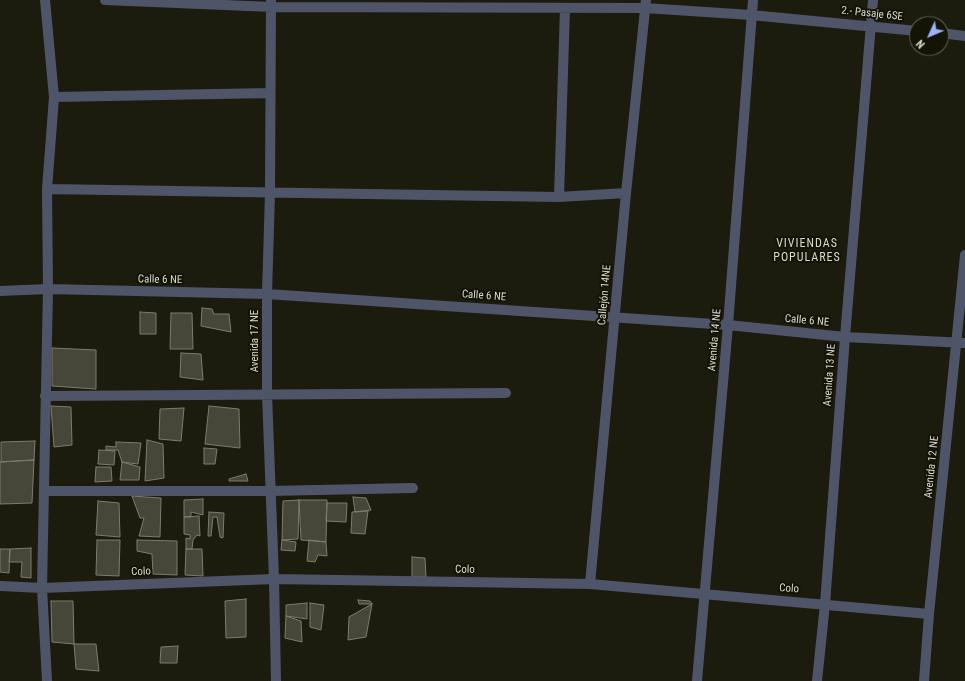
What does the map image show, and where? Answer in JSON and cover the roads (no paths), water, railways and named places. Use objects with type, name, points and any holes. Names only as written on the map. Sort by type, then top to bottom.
[{"type":"street","points":[[46,0],[54,97],[47,189],[48,289],[42,588],[47,681]]},
{"type":"street","name":"2.- Pasaje 6SE","points":[[105,0],[565,8],[646,4],[909,30]]},
{"type":"street","name":"Avenida 14 NE","points":[[697,681],[728,325],[753,0]]},
{"type":"street","name":"Avenida 13 NE","points":[[817,681],[825,604],[845,336],[873,0]]},
{"type":"street","name":"Avenida 17 NE","points":[[272,4],[270,193],[267,294],[267,394],[276,681]]},
{"type":"street","name":"Callejón 14NE","points":[[590,584],[616,317],[626,194],[646,4]]},
{"type":"street","points":[[559,197],[565,8]]},
{"type":"street","points":[[949,34],[965,36]]},
{"type":"street","points":[[54,97],[270,93]]},
{"type":"street","points":[[47,189],[559,197],[626,194]]},
{"type":"street","name":"Avenida 12 NE","points":[[924,681],[929,614],[961,342],[965,255]]},
{"type":"street","name":"Calle 6 NE","points":[[0,291],[48,289],[267,294],[728,325],[845,336],[961,342]]},
{"type":"street","points":[[46,396],[506,393]]},
{"type":"street","points":[[44,491],[270,491],[413,488]]},
{"type":"street","name":"Colo","points":[[0,586],[42,588],[274,579],[590,584],[929,614]]},
{"type":"district","name":"VIVIENDAS POPULARES","points":[[807,251]]}]
